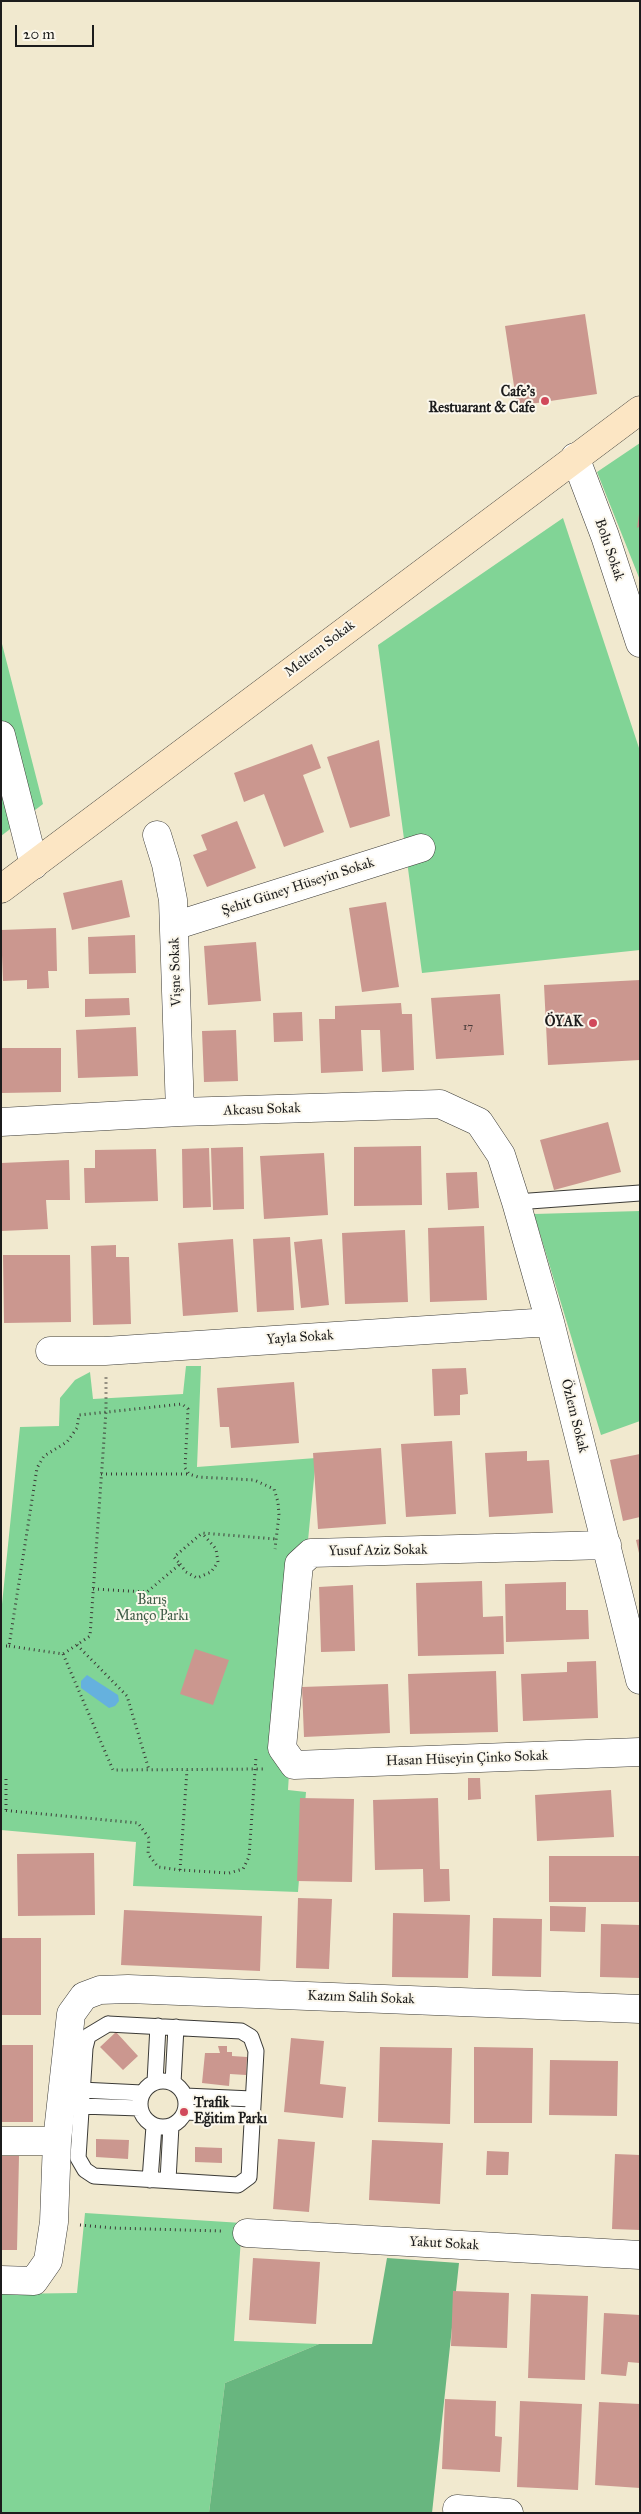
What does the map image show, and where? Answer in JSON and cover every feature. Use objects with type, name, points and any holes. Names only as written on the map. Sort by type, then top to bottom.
[{"type":"main road","name":"Meltem Sokak","points":[[1,889],[640,410]]},
{"type":"street","name":"Bolu Sokak","points":[[575,457],[605,536],[640,643]]},
{"type":"street","points":[[1,735],[34,865]]},
{"type":"street","name":"Vişne Sokak","points":[[157,835],[166,864],[174,926],[180,1112]]},
{"type":"street","name":"Şehit Güney Hüseyin Sokak","points":[[174,926],[421,848]]},
{"type":"street","name":"Akcasu Sokak","points":[[1,1122],[180,1112],[440,1104],[479,1122],[501,1155]]},
{"type":"street","name":"Özlem Sokak","points":[[501,1155],[550,1322],[640,1680]]},
{"type":"street","name":"Yayla Sokak","points":[[50,1351],[105,1351],[550,1322]]},
{"type":"street","name":"Yusuf Aziz Sokak","points":[[294,1765],[282,1748],[299,1564],[312,1552],[607,1545]]},
{"type":"street","name":"Hasan Hüseyin Çinko Sokak","points":[[294,1765],[640,1752]]},
{"type":"street","name":"Kazım Salih Sokak","points":[[57,2141],[71,2014],[84,1996],[100,1990],[128,1989],[640,2009]]},
{"type":"street","points":[[1,2141],[57,2141],[54,2222],[48,2261],[34,2281],[1,2280]]},
{"type":"street","name":"Yakut Sokak","points":[[247,2233],[640,2255]]},
{"type":"street","points":[[457,2509],[510,2513]]},
{"type":"lane","points":[[516,1202],[640,1193]]},
{"type":"lane","points":[[108,2024],[176,2027],[241,2031],[251,2037],[256,2051],[249,2176],[238,2185],[94,2176],[85,2170],[78,2158],[81,2090],[88,2036],[108,2024]]},
{"type":"lane","points":[[155,2082],[158,2026]]},
{"type":"lane","points":[[173,2083],[176,2027]]},
{"type":"lane","points":[[167,2081],[173,2083],[185,2096],[185,2112],[179,2121],[170,2126],[154,2126],[145,2119],[140,2108],[142,2093],[155,2082],[167,2081]]},
{"type":"lane","points":[[81,2090],[142,2093]]},
{"type":"lane","points":[[185,2096],[252,2099]]},
{"type":"lane","points":[[80,2106],[140,2108]]},
{"type":"lane","points":[[185,2112],[252,2115]]},
{"type":"lane","points":[[150,2180],[154,2126]]},
{"type":"lane","points":[[168,2180],[170,2126]]},
{"type":"path","points":[[1,1646],[63,1654],[90,1636],[106,1411],[105,1351]]},
{"type":"path","points":[[9,1646],[37,1468],[44,1456],[67,1442],[77,1428],[79,1415],[182,1404],[188,1408],[185,1468],[188,1474]]},
{"type":"path","points":[[101,1474],[188,1474],[198,1478],[254,1480],[274,1489],[278,1502],[274,1559]]},
{"type":"path","points":[[202,1533],[216,1550],[218,1562],[211,1572],[197,1578],[186,1572],[174,1557],[202,1533],[276,1539]]},
{"type":"path","points":[[93,1588],[147,1592],[180,1564]]},
{"type":"path","points":[[77,1645],[127,1696],[148,1770]]},
{"type":"path","points":[[63,1654],[113,1770],[255,1770]]},
{"type":"path","points":[[6,1776],[4,1810],[138,1824],[149,1838],[148,1854],[158,1866],[180,1870],[229,1873],[243,1869],[249,1857],[257,1750]]},
{"type":"path","points":[[180,1870],[187,1770]]},
{"type":"path","points":[[54,2222],[113,2228],[167,2228],[247,2233]]},
{"type":"green space","points":[[640,443],[640,580],[597,472]]},
{"type":"green space","points":[[563,518],[640,751],[640,950],[422,973],[378,645]]},
{"type":"green space","points":[[1,640],[43,804],[1,836]]},
{"type":"green space","points":[[640,1211],[640,1421],[601,1435],[534,1214]]},
{"type":"green space","name":"Barış Manço Parkı","points":[[186,1366],[201,1366],[197,1467],[316,1458],[295,1674],[288,1790],[306,1792],[298,1892],[133,1886],[136,1842],[1,1830],[1,1614],[20,1427],[59,1426],[60,1398],[75,1380],[90,1372],[93,1399],[183,1394]]},
{"type":"green space","points":[[85,2213],[242,2223],[234,2341],[319,2344],[225,2383],[209,2513],[1,2513],[1,2294],[77,2293]]},
{"type":"green space","points":[[387,2258],[459,2263],[432,2513],[209,2513],[225,2383],[319,2344],[372,2344]]},
{"type":"water","points":[[87,1675],[118,1695],[119,1701],[115,1706],[109,1708],[81,1688],[81,1681]]},
{"type":"building","points":[[585,314],[597,394],[517,406],[505,326]]},
{"type":"building","points":[[639,514],[640,526],[637,528]]},
{"type":"building","points":[[379,740],[390,816],[350,828],[327,757]]},
{"type":"building","points":[[312,744],[321,768],[303,775],[324,832],[284,847],[264,794],[244,802],[234,773]]},
{"type":"building","points":[[237,821],[256,868],[207,887],[193,855],[207,850],[201,835]]},
{"type":"building","points":[[122,880],[130,917],[72,930],[63,893]]},
{"type":"building","points":[[386,902],[399,987],[362,992],[349,908]]},
{"type":"building","points":[[56,928],[57,971],[48,971],[49,988],[27,989],[27,980],[3,981],[1,930]]},
{"type":"building","points":[[135,935],[136,973],[89,974],[88,937]]},
{"type":"building","points":[[256,942],[261,1001],[208,1005],[204,946]]},
{"type":"building","name":"ÖYAK","points":[[640,980],[640,1060],[548,1065],[544,985]]},
{"type":"building","points":[[500,994],[504,1055],[436,1059],[431,998]]},
{"type":"building","points":[[129,998],[130,1015],[85,1017],[85,999]]},
{"type":"building","points":[[401,1003],[402,1014],[412,1014],[414,1070],[382,1072],[380,1030],[361,1030],[363,1071],[321,1073],[319,1019],[335,1019],[335,1006]]},
{"type":"building","points":[[302,1012],[303,1041],[274,1042],[273,1013]]},
{"type":"building","points":[[136,1027],[138,1076],[78,1078],[76,1030]]},
{"type":"building","points":[[236,1030],[238,1081],[204,1082],[202,1031]]},
{"type":"building","points":[[1,1048],[61,1048],[61,1092],[1,1093]]},
{"type":"building","points":[[608,1122],[621,1172],[554,1190],[540,1140]]},
{"type":"building","points":[[421,1146],[422,1205],[354,1206],[354,1147]]},
{"type":"building","points":[[243,1147],[244,1209],[213,1210],[211,1148]]},
{"type":"building","points":[[209,1148],[211,1207],[183,1208],[182,1149]]},
{"type":"building","points":[[156,1149],[158,1201],[85,1203],[84,1168],[95,1168],[95,1150]]},
{"type":"building","points":[[324,1153],[328,1215],[264,1219],[260,1156]]},
{"type":"building","points":[[69,1160],[70,1200],[46,1200],[48,1229],[1,1231],[1,1163]]},
{"type":"building","points":[[477,1172],[479,1208],[448,1210],[446,1173]]},
{"type":"building","points":[[484,1226],[487,1300],[430,1302],[428,1228]]},
{"type":"building","points":[[405,1230],[408,1302],[345,1304],[342,1233]]},
{"type":"building","points":[[290,1237],[294,1310],[257,1312],[253,1239]]},
{"type":"building","points":[[233,1239],[238,1312],[183,1316],[178,1243]]},
{"type":"building","points":[[322,1239],[329,1305],[301,1308],[294,1242]]},
{"type":"building","points":[[116,1245],[116,1257],[129,1257],[131,1324],[93,1325],[91,1246]]},
{"type":"building","points":[[3,1255],[70,1255],[71,1322],[4,1323]]},
{"type":"building","points":[[466,1368],[468,1394],[460,1395],[460,1415],[434,1416],[432,1369]]},
{"type":"building","points":[[294,1382],[299,1443],[231,1448],[229,1427],[220,1427],[217,1388]]},
{"type":"building","points":[[452,1441],[456,1514],[406,1517],[401,1444]]},
{"type":"building","points":[[381,1448],[386,1524],[318,1529],[313,1453]]},
{"type":"building","points":[[527,1451],[527,1461],[549,1460],[553,1513],[489,1517],[485,1453]]},
{"type":"building","points":[[640,1454],[640,1517],[623,1521],[610,1460]]},
{"type":"building","points":[[640,1539],[640,1553],[639,1553],[636,1540]]},
{"type":"building","points":[[482,1581],[483,1617],[503,1616],[504,1654],[418,1656],[416,1583]]},
{"type":"building","points":[[566,1582],[566,1610],[588,1610],[589,1639],[506,1642],[505,1584]]},
{"type":"building","points":[[353,1585],[355,1651],[321,1652],[319,1587]]},
{"type":"building","points":[[195,1649],[229,1660],[213,1705],[180,1694]]},
{"type":"building","points":[[596,1661],[598,1718],[523,1721],[521,1674],[567,1672],[567,1662]]},
{"type":"building","points":[[496,1671],[498,1732],[410,1734],[408,1674]]},
{"type":"building","points":[[388,1684],[390,1733],[304,1737],[302,1687]]},
{"type":"building","points":[[468,1778],[480,1778],[481,1799],[468,1800]]},
{"type":"building","points":[[611,1790],[614,1837],[537,1841],[535,1795]]},
{"type":"building","points":[[300,1798],[354,1799],[352,1882],[297,1881]]},
{"type":"building","points":[[438,1798],[440,1869],[449,1869],[450,1901],[424,1902],[423,1869],[375,1870],[373,1800]]},
{"type":"building","points":[[94,1853],[95,1915],[18,1916],[17,1854]]},
{"type":"building","points":[[549,1856],[640,1856],[640,1902],[549,1902]]},
{"type":"building","points":[[298,1898],[332,1899],[329,1969],[296,1968]]},
{"type":"building","points":[[550,1906],[586,1907],[585,1932],[550,1931]]},
{"type":"building","points":[[124,1910],[262,1916],[260,1971],[121,1965]]},
{"type":"building","points":[[393,1913],[470,1915],[468,1978],[392,1977]]},
{"type":"building","points":[[493,1918],[542,1919],[541,1977],[492,1976]]},
{"type":"building","points":[[601,1924],[640,1925],[640,1978],[600,1977]]},
{"type":"building","points":[[1,1938],[41,1938],[41,2015],[1,2015]]},
{"type":"building","points":[[116,2032],[138,2056],[123,2070],[100,2047]]},
{"type":"building","points":[[291,2038],[324,2041],[320,2084],[346,2087],[343,2118],[284,2112]]},
{"type":"building","points":[[1,2045],[33,2045],[33,2122],[1,2122]]},
{"type":"building","points":[[218,2046],[227,2046],[227,2052],[232,2052],[232,2056],[247,2057],[246,2075],[230,2074],[229,2086],[202,2083],[205,2053],[220,2053]]},
{"type":"building","points":[[380,2047],[452,2048],[450,2124],[378,2122]]},
{"type":"building","points":[[474,2047],[533,2048],[532,2123],[474,2123]]},
{"type":"building","points":[[550,2060],[618,2061],[617,2116],[549,2115]]},
{"type":"building","points":[[96,2139],[129,2140],[128,2159],[96,2157]]},
{"type":"building","points":[[278,2139],[315,2142],[309,2212],[273,2209]]},
{"type":"building","points":[[372,2140],[443,2143],[440,2204],[369,2200]]},
{"type":"building","points":[[195,2147],[222,2148],[222,2163],[195,2162]]},
{"type":"building","points":[[487,2151],[509,2152],[508,2175],[486,2175]]},
{"type":"building","points":[[615,2154],[640,2155],[640,2230],[612,2229]]},
{"type":"building","points":[[1,2156],[19,2156],[17,2250],[1,2250]]},
{"type":"building","points":[[253,2258],[320,2262],[316,2324],[249,2320]]},
{"type":"building","points":[[453,2291],[509,2293],[507,2348],[451,2346]]},
{"type":"building","points":[[531,2294],[588,2296],[585,2380],[528,2378]]},
{"type":"building","points":[[604,2313],[640,2315],[640,2363],[628,2362],[626,2376],[601,2374]]},
{"type":"building","points":[[445,2399],[496,2401],[495,2436],[502,2437],[500,2472],[442,2469]]},
{"type":"building","points":[[520,2401],[582,2404],[578,2490],[517,2487]]},
{"type":"building","points":[[599,2402],[640,2404],[640,2488],[595,2485]]},
{"type":"place","name":"Cafe's Restuarant & Cafe","points":[[545,401]]},
{"type":"place","name":"ÖYAK","points":[[593,1023]]},
{"type":"place","name":"Trafik Eğitim Parkı","points":[[184,2112]]}]
